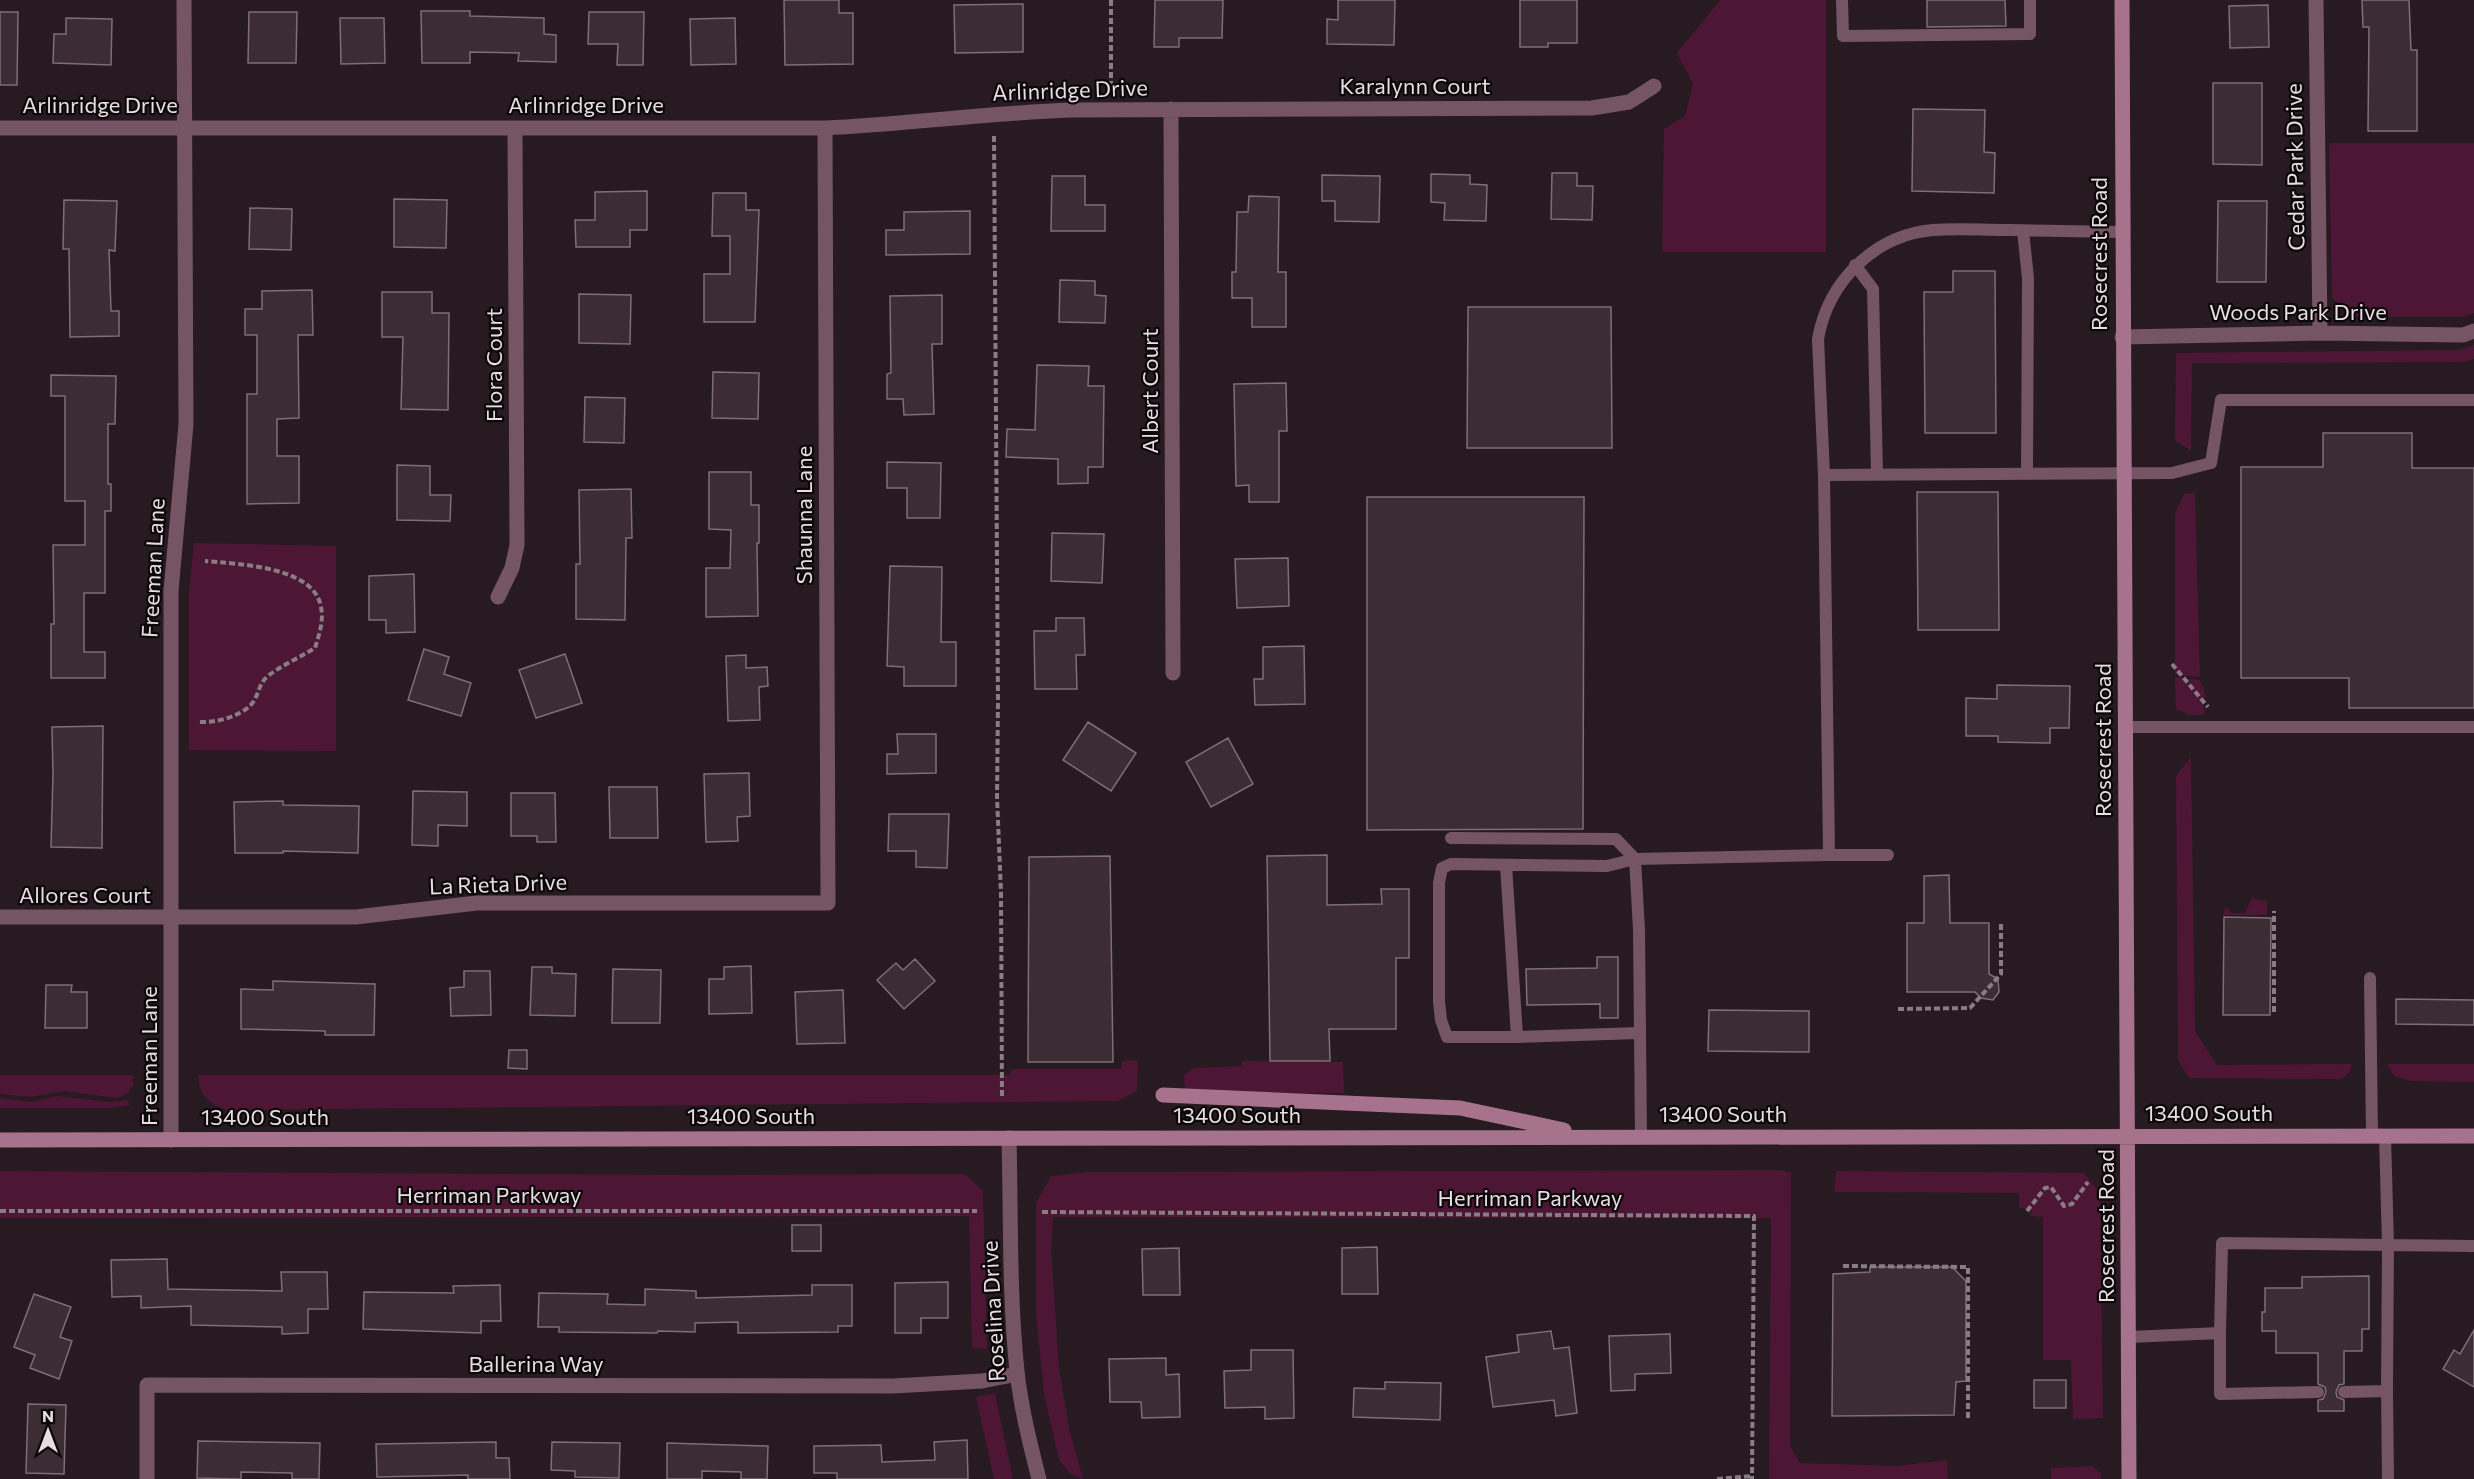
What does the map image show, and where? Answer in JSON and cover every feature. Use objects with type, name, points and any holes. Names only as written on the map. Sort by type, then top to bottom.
[{"type":"main road","name":"Rosecrest Road","points":[[2122,0],[2129,1479]]},
{"type":"main road","points":[[1163,1095],[1460,1108],[1593,1137]]},
{"type":"main road","name":"13400 South","points":[[0,1140],[2474,1136]]},
{"type":"street","name":"Freeman Lane","points":[[171,1140],[171,591],[186,424],[184,0]]},
{"type":"street","name":"Cedar Park Drive","points":[[2316,0],[2320,333]]},
{"type":"street","name":"Karalynn Court","points":[[1171,109],[1592,108],[1629,102],[1654,86]]},
{"type":"street","name":"Arlinridge Drive","points":[[0,128],[825,128],[1032,111],[1171,109]]},
{"type":"street","name":"Albert Court","points":[[1171,109],[1173,673]]},
{"type":"street","name":"Flora Court","points":[[498,597],[512,568],[517,545],[515,128]]},
{"type":"street","name":"Shaunna Lane","points":[[825,128],[828,903]]},
{"type":"street","name":"Woods Park Drive","points":[[2122,337],[2320,333],[2463,335],[2474,331]]},
{"type":"street","name":"La Rieta Drive","points":[[171,918],[356,917],[477,903],[828,903]]},
{"type":"street","name":"Allores Court","points":[[0,917],[171,918]]},
{"type":"street","name":"Roselina Drive","points":[[1009,1138],[1011,1292],[1017,1374],[1039,1479]]},
{"type":"street","name":"Ballerina Way","points":[[147,1479],[147,1385],[893,1386],[982,1381],[1017,1374]]},
{"type":"lane","points":[[1842,0],[1843,36],[2030,34],[2030,0]]},
{"type":"lane","points":[[1828,855],[1824,475],[1818,339],[1822,317],[1835,293],[1855,265],[1875,250],[1900,237],[1932,230],[2122,232]]},
{"type":"lane","points":[[2023,231],[2028,278],[2027,474]]},
{"type":"lane","points":[[1855,265],[1873,289],[1877,474]]},
{"type":"lane","points":[[1824,475],[2172,473],[2211,463],[2221,400],[2474,400]]},
{"type":"lane","points":[[2126,727],[2474,727]]},
{"type":"lane","points":[[1451,838],[1616,839],[1635,860],[1639,930],[1641,1137]]},
{"type":"lane","points":[[1639,1033],[1447,1037],[1441,1020],[1439,883],[1443,868],[1451,864],[1607,866],[1635,860],[1888,855]]},
{"type":"lane","points":[[1506,865],[1517,1037]]},
{"type":"lane","points":[[2370,978],[2378,1136],[2388,1245],[2388,1479]]},
{"type":"lane","points":[[2318,1392],[2220,1394],[2222,1243],[2474,1246]]},
{"type":"lane","points":[[2129,1336],[2220,1333]]},
{"type":"lane","points":[[2344,1392],[2388,1391]]},
{"type":"path","points":[[1111,0],[1111,92]]},
{"type":"path","points":[[994,136],[997,797],[1001,893],[1002,1096]]},
{"type":"path","points":[[201,722],[217,723],[237,714],[254,701],[260,683],[315,648],[321,628],[321,605],[310,587],[288,574],[254,566],[205,561]]},
{"type":"path","points":[[2172,664],[2208,707]]},
{"type":"path","points":[[2274,911],[2274,1012]]},
{"type":"path","points":[[1898,1009],[1970,1008],[2001,974],[2001,924]]},
{"type":"path","points":[[2027,1211],[2045,1188],[2051,1187],[2064,1206],[2072,1204],[2088,1182]]},
{"type":"path","name":"Herriman Parkway","points":[[0,1212],[977,1211]]},
{"type":"path","name":"Herriman Parkway","points":[[1042,1212],[1754,1216],[1752,1478]]},
{"type":"path","points":[[1843,1266],[1968,1267],[1968,1420]]},
{"type":"path","points":[[1717,1479],[1752,1478]]},
{"type":"shaded area","points":[[1720,0],[1826,0],[1826,252],[1662,252],[1664,129],[1685,116],[1693,84],[1677,53]]},
{"type":"shaded area","points":[[2329,143],[2474,143],[2474,313],[2463,317],[2355,317],[2332,298]]},
{"type":"shaded area","points":[[2474,345],[2474,359],[2465,362],[2192,363],[2191,451],[2175,440],[2176,353],[2459,350]]},
{"type":"shaded area","points":[[2195,493],[2200,677],[2175,675],[2175,513],[2184,494]]},
{"type":"shaded area","points":[[194,543],[336,546],[336,751],[189,750],[189,591]]},
{"type":"shaded area","points":[[2175,677],[2200,680],[2207,699],[2202,696],[2205,715],[2189,715],[2176,709]]},
{"type":"shaded area","points":[[2191,757],[2195,1031],[2217,1065],[2352,1064],[2349,1073],[2341,1079],[2189,1078],[2178,1060],[2176,776]]},
{"type":"shaded area","points":[[2252,898],[2267,901],[2267,915],[2223,915],[2226,907],[2232,913],[2245,913]]},
{"type":"shaded area","points":[[1138,1060],[1137,1091],[1118,1101],[227,1110],[206,1098],[198,1075],[1010,1075],[1011,1069],[1122,1069],[1122,1061]]},
{"type":"shaded area","points":[[1242,1061],[1343,1062],[1344,1093],[1200,1094],[1185,1090],[1184,1076],[1193,1068],[1242,1066]]},
{"type":"shaded area","points":[[2387,1064],[2474,1064],[2474,1082],[2411,1081],[2394,1076]]},
{"type":"shaded area","points":[[0,1075],[133,1075],[133,1085],[128,1093],[117,1098],[64,1091],[31,1097],[0,1094]]},
{"type":"shaded area","points":[[57,1096],[110,1102],[127,1100],[130,1105],[109,1108],[0,1108],[0,1098],[32,1102]]},
{"type":"shaded area","points":[[1780,1170],[1791,1173],[1790,1446],[1800,1463],[1897,1466],[1947,1460],[1948,1479],[1769,1479],[1771,1218],[1053,1217],[1051,1249],[1059,1369],[1070,1432],[1083,1479],[1070,1474],[1059,1460],[1044,1394],[1036,1315],[1036,1203],[1051,1176],[1089,1172]]},
{"type":"shaded area","points":[[0,1171],[706,1175],[965,1174],[983,1191],[987,1349],[972,1348],[969,1216],[0,1218]]},
{"type":"shaded area","points":[[1836,1171],[2084,1173],[2100,1193],[2103,1418],[2073,1419],[2071,1360],[2043,1360],[2043,1217],[2030,1216],[2031,1209],[2019,1208],[2019,1193],[1834,1192]]},
{"type":"shaded area","points":[[995,1393],[1013,1479],[994,1479],[976,1397]]},
{"type":"shaded area","points":[[2091,1466],[2101,1473],[2101,1479],[2051,1479],[2051,1468]]},
{"type":"building","points":[[784,0],[839,0],[839,13],[853,13],[853,64],[785,65]]},
{"type":"building","points":[[1155,0],[1223,0],[1222,38],[1179,38],[1179,47],[1154,47]]},
{"type":"building","points":[[1338,0],[1395,0],[1394,45],[1327,44],[1327,19],[1338,20]]},
{"type":"building","points":[[1520,0],[1577,0],[1577,43],[1548,43],[1548,47],[1520,47]]},
{"type":"building","points":[[1927,0],[2005,0],[2006,26],[1927,27]]},
{"type":"building","points":[[2362,0],[2409,0],[2411,50],[2417,50],[2417,131],[2368,131],[2369,27],[2363,27]]},
{"type":"building","points":[[1023,4],[1023,52],[955,53],[954,5]]},
{"type":"building","points":[[2268,5],[2269,47],[2230,48],[2229,6]]},
{"type":"building","points":[[421,11],[470,11],[470,16],[544,18],[544,34],[556,35],[556,62],[518,61],[519,53],[470,52],[470,63],[422,63]]},
{"type":"building","points":[[0,12],[18,12],[17,85],[0,85]]},
{"type":"building","points":[[249,12],[297,12],[296,63],[248,63]]},
{"type":"building","points":[[589,12],[644,12],[643,65],[617,65],[618,44],[588,44]]},
{"type":"building","points":[[66,18],[112,19],[111,65],[53,63],[54,34],[66,34]]},
{"type":"building","points":[[340,18],[384,18],[385,63],[341,64]]},
{"type":"building","points":[[735,18],[736,64],[691,65],[690,19]]},
{"type":"building","points":[[2213,83],[2262,83],[2262,165],[2213,164]]},
{"type":"building","points":[[1913,109],[1985,110],[1984,152],[1995,153],[1994,193],[1912,191]]},
{"type":"building","points":[[1552,173],[1577,173],[1577,186],[1593,186],[1592,220],[1551,219]]},
{"type":"building","points":[[1431,174],[1470,175],[1470,184],[1487,185],[1486,221],[1444,220],[1445,203],[1431,202]]},
{"type":"building","points":[[1322,175],[1380,176],[1379,222],[1335,221],[1335,201],[1322,201]]},
{"type":"building","points":[[1052,176],[1085,176],[1085,205],[1105,205],[1105,231],[1051,231]]},
{"type":"building","points":[[647,191],[647,230],[630,230],[630,247],[576,247],[575,220],[595,220],[595,192]]},
{"type":"building","points":[[713,193],[746,193],[746,210],[759,210],[755,322],[704,322],[704,274],[730,274],[730,236],[712,236]]},
{"type":"building","points":[[1249,196],[1279,197],[1278,272],[1286,272],[1286,327],[1252,327],[1252,298],[1232,298],[1232,272],[1236,272],[1237,212],[1248,212]]},
{"type":"building","points":[[394,199],[447,200],[446,248],[394,247]]},
{"type":"building","points":[[64,200],[117,201],[115,251],[109,250],[111,311],[119,311],[119,336],[70,337],[69,249],[63,249]]},
{"type":"building","points":[[2218,201],[2267,201],[2266,282],[2217,282]]},
{"type":"building","points":[[250,208],[292,209],[291,250],[249,249]]},
{"type":"building","points":[[970,211],[970,254],[886,255],[886,230],[904,230],[904,212]]},
{"type":"building","points":[[1953,271],[1995,271],[1996,433],[1925,433],[1924,292],[1953,292]]},
{"type":"building","points":[[1060,280],[1095,281],[1095,295],[1106,296],[1105,323],[1059,322]]},
{"type":"building","points":[[312,290],[313,335],[298,335],[299,418],[277,419],[277,456],[299,456],[299,503],[247,504],[247,394],[257,394],[257,335],[245,335],[245,309],[262,309],[262,291]]},
{"type":"building","points":[[382,292],[432,292],[432,313],[449,313],[448,410],[401,409],[403,337],[382,337]]},
{"type":"building","points":[[579,294],[631,295],[630,344],[579,343]]},
{"type":"building","points":[[942,295],[942,344],[932,344],[934,414],[904,415],[903,399],[887,399],[887,374],[891,373],[890,296]]},
{"type":"building","points":[[1468,307],[1611,307],[1612,448],[1467,448]]},
{"type":"building","points":[[1037,365],[1089,366],[1088,386],[1104,386],[1103,467],[1088,467],[1088,483],[1058,484],[1058,459],[1006,457],[1007,429],[1035,430]]},
{"type":"building","points":[[713,372],[759,373],[758,419],[712,418]]},
{"type":"building","points":[[51,375],[116,376],[115,424],[108,424],[108,484],[111,484],[111,511],[105,511],[105,593],[84,593],[84,652],[105,652],[105,678],[51,678],[51,624],[54,624],[53,545],[85,545],[85,501],[65,501],[65,396],[51,396]]},
{"type":"building","points":[[1286,383],[1287,431],[1279,431],[1279,502],[1249,502],[1249,485],[1236,486],[1234,384]]},
{"type":"building","points":[[585,397],[625,398],[624,443],[584,442]]},
{"type":"building","points":[[2323,433],[2412,433],[2412,468],[2474,468],[2474,708],[2349,708],[2349,678],[2241,678],[2241,467],[2323,467]]},
{"type":"building","points":[[887,462],[941,463],[940,518],[907,518],[907,488],[887,488]]},
{"type":"building","points":[[397,465],[430,466],[430,495],[451,495],[450,521],[397,520]]},
{"type":"building","points":[[709,472],[751,472],[751,505],[759,505],[758,616],[706,617],[706,568],[730,568],[731,530],[709,529]]},
{"type":"building","points":[[631,489],[632,538],[626,538],[625,620],[576,619],[576,564],[580,564],[579,490]]},
{"type":"building","points":[[1917,492],[1998,492],[1999,630],[1918,630]]},
{"type":"building","points":[[1367,497],[1584,497],[1583,829],[1367,830]]},
{"type":"building","points":[[1052,533],[1104,534],[1102,583],[1051,581]]},
{"type":"building","points":[[1288,558],[1289,606],[1237,608],[1235,559]]},
{"type":"building","points":[[890,566],[942,567],[941,642],[956,642],[956,686],[904,686],[904,667],[887,666]]},
{"type":"building","points":[[414,574],[415,632],[386,633],[386,620],[369,620],[369,576]]},
{"type":"building","points":[[1056,618],[1084,618],[1085,655],[1076,655],[1077,689],[1035,689],[1034,631],[1056,631]]},
{"type":"building","points":[[1304,646],[1305,704],[1255,705],[1254,679],[1263,679],[1263,647]]},
{"type":"building","points":[[424,649],[449,657],[444,674],[471,683],[461,716],[408,700]]},
{"type":"building","points":[[565,654],[582,703],[536,718],[519,670]]},
{"type":"building","points":[[746,655],[746,668],[767,667],[768,686],[759,687],[760,720],[728,721],[726,656]]},
{"type":"building","points":[[1997,685],[2070,686],[2069,728],[2050,728],[2050,743],[1998,742],[1998,736],[1966,736],[1966,698],[1997,699]]},
{"type":"building","points":[[1088,722],[1136,753],[1111,791],[1063,760]]},
{"type":"building","points":[[103,726],[102,848],[51,847],[52,727]]},
{"type":"building","points":[[897,734],[936,734],[936,773],[887,774],[887,754],[898,754]]},
{"type":"building","points":[[1228,738],[1253,784],[1211,807],[1186,762]]},
{"type":"building","points":[[749,773],[750,816],[737,817],[738,841],[706,842],[704,774]]},
{"type":"building","points":[[609,787],[657,787],[658,838],[610,838]]},
{"type":"building","points":[[413,791],[467,792],[467,826],[438,825],[438,846],[412,845]]},
{"type":"building","points":[[511,793],[555,793],[556,842],[537,842],[537,836],[511,836]]},
{"type":"building","points":[[283,801],[283,805],[359,806],[358,853],[283,851],[283,853],[235,853],[234,802]]},
{"type":"building","points":[[889,814],[949,814],[947,868],[916,867],[916,851],[888,851]]},
{"type":"building","points":[[1327,855],[1327,905],[1382,904],[1381,889],[1409,889],[1409,958],[1396,958],[1396,1029],[1329,1029],[1330,1061],[1270,1061],[1267,856]]},
{"type":"building","points":[[1110,856],[1113,1062],[1028,1062],[1029,857]]},
{"type":"building","points":[[1949,875],[1950,923],[1989,923],[1989,974],[1998,979],[1999,992],[1993,1000],[1981,998],[1975,992],[1907,992],[1907,923],[1924,923],[1924,876]]},
{"type":"building","points":[[2224,917],[2271,918],[2270,1015],[2223,1015]]},
{"type":"building","points":[[1597,957],[1618,957],[1618,1018],[1600,1018],[1600,1004],[1527,1005],[1526,969],[1597,968]]},
{"type":"building","points":[[915,959],[935,981],[904,1009],[877,980],[896,963],[903,970]]},
{"type":"building","points":[[751,966],[752,1013],[709,1014],[709,979],[724,979],[724,967]]},
{"type":"building","points":[[532,967],[552,967],[552,973],[576,974],[575,1016],[530,1015]]},
{"type":"building","points":[[613,969],[661,970],[660,1023],[612,1023]]},
{"type":"building","points":[[464,971],[490,971],[491,1015],[451,1016],[450,988],[464,987]]},
{"type":"building","points":[[273,981],[375,984],[374,1035],[325,1035],[325,1031],[241,1029],[241,989],[273,990]]},
{"type":"building","points":[[46,985],[72,985],[71,992],[87,992],[87,1028],[45,1028]]},
{"type":"building","points":[[843,990],[845,1043],[797,1044],[795,992]]},
{"type":"building","points":[[2396,999],[2474,1000],[2474,1025],[2396,1024]]},
{"type":"building","points":[[1709,1010],[1809,1011],[1809,1052],[1708,1051]]},
{"type":"building","points":[[509,1050],[527,1050],[527,1069],[508,1068]]},
{"type":"building","points":[[792,1225],[821,1225],[821,1251],[792,1251]]},
{"type":"building","points":[[1377,1247],[1378,1294],[1342,1294],[1342,1248]]},
{"type":"building","points":[[1179,1248],[1180,1295],[1143,1295],[1142,1249]]},
{"type":"building","points":[[167,1259],[168,1289],[282,1291],[281,1272],[327,1272],[328,1309],[308,1309],[308,1333],[282,1334],[282,1327],[191,1325],[191,1306],[141,1308],[141,1296],[112,1297],[111,1260]]},
{"type":"building","points":[[1870,1267],[1952,1267],[1966,1281],[1966,1381],[1956,1382],[1954,1415],[1832,1416],[1833,1274],[1870,1272]]},
{"type":"building","points":[[2369,1276],[2369,1329],[2362,1329],[2362,1351],[2344,1351],[2344,1384],[2339,1385],[2336,1392],[2337,1397],[2344,1400],[2344,1411],[2318,1411],[2318,1400],[2323,1399],[2326,1392],[2325,1387],[2318,1384],[2318,1353],[2276,1353],[2276,1331],[2262,1331],[2265,1288],[2302,1288],[2302,1277]]},
{"type":"building","points":[[948,1282],[948,1318],[921,1318],[921,1333],[895,1333],[895,1283]]},
{"type":"building","points":[[500,1285],[501,1321],[481,1321],[481,1333],[363,1329],[364,1292],[454,1293],[453,1286]]},
{"type":"building","points":[[812,1285],[852,1285],[852,1326],[838,1326],[838,1332],[738,1333],[738,1322],[695,1323],[695,1332],[658,1331],[657,1333],[559,1332],[559,1327],[538,1327],[539,1293],[608,1294],[607,1304],[645,1305],[645,1289],[696,1291],[696,1298],[812,1295]]},
{"type":"building","points":[[34,1294],[71,1307],[60,1337],[72,1341],[59,1379],[30,1368],[35,1355],[14,1347]]},
{"type":"building","points":[[2474,1330],[2474,1387],[2443,1369],[2454,1350],[2460,1354]]},
{"type":"building","points":[[1551,1331],[1554,1349],[1569,1347],[1577,1413],[1556,1416],[1554,1400],[1493,1407],[1486,1357],[1519,1352],[1517,1335]]},
{"type":"building","points":[[1670,1334],[1671,1373],[1635,1374],[1635,1390],[1611,1391],[1609,1336]]},
{"type":"building","points":[[1251,1350],[1293,1350],[1294,1418],[1265,1419],[1265,1407],[1225,1408],[1224,1371],[1251,1370]]},
{"type":"building","points":[[1166,1358],[1166,1375],[1179,1374],[1180,1417],[1142,1418],[1141,1402],[1110,1402],[1109,1359]]},
{"type":"building","points":[[2034,1380],[2066,1380],[2066,1408],[2034,1408]]},
{"type":"building","points":[[1385,1382],[1441,1383],[1440,1420],[1353,1417],[1354,1388],[1385,1389]]},
{"type":"building","points":[[28,1404],[66,1405],[64,1474],[26,1473]]},
{"type":"building","points":[[967,1440],[968,1479],[837,1479],[837,1473],[814,1473],[814,1446],[881,1445],[882,1462],[935,1460],[934,1442]]},
{"type":"building","points":[[198,1441],[320,1443],[319,1479],[292,1479],[292,1473],[241,1472],[241,1479],[197,1478]]},
{"type":"building","points":[[496,1442],[496,1458],[509,1458],[510,1479],[468,1479],[468,1475],[377,1477],[376,1444]]},
{"type":"building","points":[[552,1442],[620,1443],[619,1478],[575,1477],[575,1471],[551,1470]]},
{"type":"building","points":[[667,1443],[768,1446],[767,1479],[741,1479],[741,1472],[702,1471],[702,1479],[667,1479]]}]
